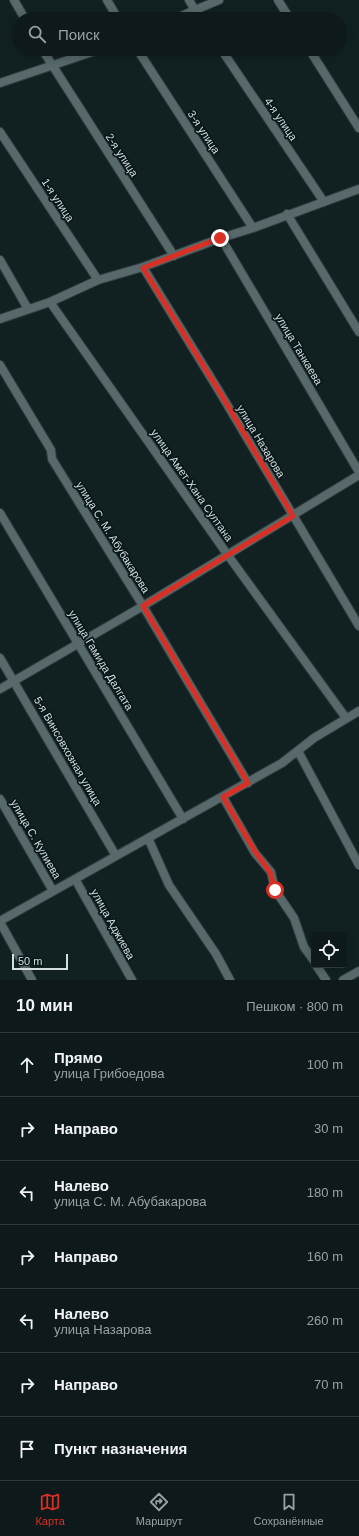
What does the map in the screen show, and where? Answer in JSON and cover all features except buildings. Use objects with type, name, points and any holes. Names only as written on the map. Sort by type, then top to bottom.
[{"type":"street","points":[[14,0],[21,12]]},
{"type":"street","points":[[107,0],[114,12]]},
{"type":"street","points":[[189,0],[195,10]]},
{"type":"street","points":[[190,12],[219,0]]},
{"type":"street","points":[[278,0],[286,12]]},
{"type":"street","name":"2-я улица","points":[[46,56],[174,256]]},
{"type":"street","points":[[0,83],[81,56]]},
{"type":"street","name":"3-я улица","points":[[142,56],[253,228]]},
{"type":"street","name":"4-я улица","points":[[226,56],[324,202]]},
{"type":"street","points":[[313,56],[359,128]]},
{"type":"street","name":"1-я улица","points":[[0,132],[98,280]]},
{"type":"street","points":[[0,320],[50,302],[98,280],[143,268],[220,238],[253,228],[287,214],[359,189]]},
{"type":"street","points":[[287,214],[359,332]]},
{"type":"street","name":"улица Танкаева","points":[[220,238],[359,472]]},
{"type":"street","points":[[0,260],[28,309]]},
{"type":"street","name":"улица Назарова","points":[[143,268],[219,391],[359,626]]},
{"type":"street","name":"улица Амет-Хана Султана","points":[[50,302],[227,554],[346,718]]},
{"type":"street","name":"улица С. М. Абубакарова","points":[[0,365],[51,450],[52,459],[143,606],[248,783]]},
{"type":"street","points":[[0,689],[143,606],[359,475]]},
{"type":"street","name":"улица Гамида Далгата","points":[[0,513],[184,819]]},
{"type":"street","name":"5-я Винсовхозная улица","points":[[0,658],[116,856]]},
{"type":"street","points":[[32,980],[0,922],[282,764],[314,738],[359,711]]},
{"type":"street","points":[[298,751],[359,866]]},
{"type":"street","points":[[223,797],[256,853],[270,872],[275,890],[294,918],[304,947],[311,957]]},
{"type":"street","name":"улица С. Кулиева","points":[[0,799],[53,891]]},
{"type":"street","points":[[148,838],[170,885],[216,954],[230,980]]},
{"type":"street","name":"улица Аджиева","points":[[75,879],[132,980]]},
{"type":"street","points":[[318,968],[326,980]]},
{"type":"street","points":[[343,980],[359,971]]},
{"type":"route","points":[[220,238],[143,268],[219,391],[293,516],[227,554],[143,606],[248,783],[223,797],[256,853],[270,872],[275,890]]}]
